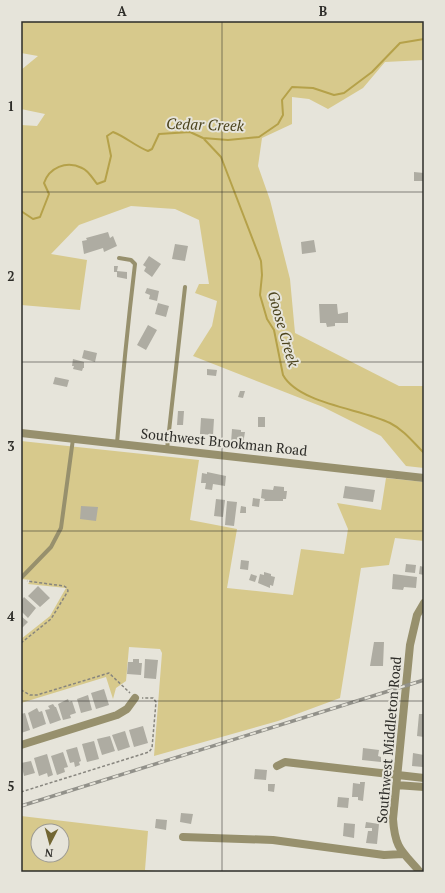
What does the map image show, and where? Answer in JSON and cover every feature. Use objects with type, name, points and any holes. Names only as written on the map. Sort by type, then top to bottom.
[{"type":"street","name":"Southwest Brookman Road","points":[[21,433],[424,478]]},
{"type":"street","name":"Southwest Middleton Road","points":[[421,870],[403,854],[398,846],[394,832],[393,819],[410,645],[417,615],[424,603]]},
{"type":"street","points":[[21,746],[117,715],[127,709],[135,698]]},
{"type":"street","points":[[277,766],[285,762],[424,778]]},
{"type":"street","points":[[396,784],[424,787]]},
{"type":"street","points":[[183,837],[274,840],[384,855],[403,854]]},
{"type":"lane","points":[[117,444],[130,320],[130,295],[135,264],[131,260],[119,258]]},
{"type":"lane","points":[[167,449],[184,287]]},
{"type":"lane","points":[[21,579],[51,547],[61,528],[73,439]]},
{"type":"path","points":[[21,579],[64,586],[68,591],[51,618],[21,643]]},
{"type":"path","points":[[21,690],[30,695],[36,696],[109,674],[135,698],[153,698],[156,702],[151,750],[21,792]]},
{"type":"shaded area","points":[[21,21],[424,21],[424,60],[385,62],[363,88],[328,109],[309,99],[292,97],[292,124],[262,138],[258,166],[270,200],[290,279],[295,333],[399,386],[424,386],[424,468],[406,466],[381,436],[323,407],[193,356],[212,326],[217,301],[195,293],[199,284],[209,284],[199,220],[175,209],[131,206],[79,225],[51,254],[87,260],[80,310],[21,305],[21,125],[37,126],[45,114],[21,109],[21,70],[38,56],[21,53]]},
{"type":"shaded area","points":[[21,441],[199,460],[190,520],[237,529],[227,588],[293,595],[301,549],[344,554],[348,529],[337,503],[381,510],[386,478],[424,482],[424,541],[395,538],[389,565],[361,568],[340,698],[278,721],[154,756],[162,653],[160,649],[129,647],[126,681],[116,688],[113,699],[106,677],[21,703],[21,639],[50,616],[66,588],[28,584],[31,580],[21,579]]},
{"type":"shaded area","points":[[21,816],[148,831],[145,870],[167,872],[21,872]]},
{"type":"building","points":[[414,172],[424,173],[424,181],[414,181]]},
{"type":"building","points":[[108,232],[110,238],[113,236],[117,246],[104,252],[103,248],[84,254],[82,241],[87,240],[86,238]]},
{"type":"building","points":[[314,240],[316,252],[302,254],[301,242]]},
{"type":"building","points":[[175,244],[188,246],[185,261],[172,259]]},
{"type":"building","points":[[149,256],[161,264],[152,277],[144,271],[146,267],[143,265]]},
{"type":"building","points":[[114,266],[118,266],[117,271],[127,272],[127,279],[117,277],[117,272],[114,272]]},
{"type":"building","points":[[147,288],[159,291],[157,301],[149,299],[150,295],[145,293]]},
{"type":"building","points":[[158,303],[169,306],[166,317],[155,314]]},
{"type":"building","points":[[319,304],[337,304],[338,314],[348,312],[348,323],[335,323],[335,326],[327,327],[326,323],[320,323]]},
{"type":"building","points":[[148,325],[157,330],[146,350],[137,345]]},
{"type":"building","points":[[84,350],[97,353],[95,362],[82,358]]},
{"type":"building","points":[[73,359],[84,362],[84,368],[82,371],[73,369]]},
{"type":"building","points":[[207,369],[217,370],[216,376],[207,375]]},
{"type":"building","points":[[55,377],[69,380],[67,387],[53,384]]},
{"type":"building","points":[[240,391],[245,391],[243,398],[238,397]]},
{"type":"building","points":[[178,411],[184,411],[183,425],[177,425]]},
{"type":"building","points":[[258,417],[265,417],[265,427],[258,427]]},
{"type":"building","points":[[201,418],[214,419],[213,435],[200,434]]},
{"type":"building","points":[[232,429],[245,432],[243,444],[231,443]]},
{"type":"building","points":[[207,472],[226,476],[225,486],[213,484],[212,490],[205,489],[206,483],[201,483],[202,473],[207,474]]},
{"type":"building","points":[[274,486],[284,487],[284,491],[287,491],[286,499],[283,499],[283,501],[264,501],[265,499],[261,498],[262,489],[273,490]]},
{"type":"building","points":[[345,486],[375,490],[373,502],[343,498]]},
{"type":"building","points":[[253,498],[260,499],[259,507],[252,506]]},
{"type":"building","points":[[216,499],[225,500],[223,517],[214,516]]},
{"type":"building","points":[[227,501],[237,502],[234,526],[225,525]]},
{"type":"building","points":[[81,506],[98,507],[96,521],[80,519]]},
{"type":"building","points":[[241,506],[246,507],[246,513],[240,513]]},
{"type":"building","points":[[241,560],[249,561],[248,570],[240,569]]},
{"type":"building","points":[[406,564],[416,565],[415,573],[405,572]]},
{"type":"building","points":[[420,566],[424,567],[424,575],[419,574]]},
{"type":"building","points":[[264,572],[275,577],[273,586],[270,585],[270,588],[258,583],[260,574],[264,575]]},
{"type":"building","points":[[251,574],[257,576],[255,582],[249,580]]},
{"type":"building","points":[[393,574],[417,577],[416,588],[404,587],[403,590],[392,589]]},
{"type":"building","points":[[38,586],[50,598],[40,607],[28,596]]},
{"type":"building","points":[[24,597],[36,608],[28,618],[21,611],[21,601]]},
{"type":"building","points":[[21,616],[28,622],[21,629]]},
{"type":"building","points":[[374,642],[384,642],[383,666],[370,666]]},
{"type":"building","points":[[133,659],[139,659],[139,663],[142,663],[141,675],[127,674],[128,662],[133,662]]},
{"type":"building","points":[[145,659],[158,660],[156,679],[144,678]]},
{"type":"building","points":[[104,689],[109,705],[96,709],[91,693]]},
{"type":"building","points":[[88,695],[92,710],[81,713],[77,699]]},
{"type":"building","points":[[68,699],[69,702],[72,701],[76,713],[70,715],[71,718],[63,720],[58,704]]},
{"type":"building","points":[[53,704],[56,707],[61,720],[50,724],[45,710],[50,709],[48,706]]},
{"type":"building","points":[[37,708],[39,712],[42,711],[46,724],[33,729],[28,713]]},
{"type":"building","points":[[25,713],[30,730],[21,733],[21,714]]},
{"type":"building","points":[[419,714],[424,714],[424,737],[417,736]]},
{"type":"building","points":[[143,726],[148,743],[134,747],[129,730]]},
{"type":"building","points":[[125,731],[130,747],[118,751],[112,735]]},
{"type":"building","points":[[110,736],[115,751],[102,755],[97,739]]},
{"type":"building","points":[[94,741],[99,759],[87,762],[82,744]]},
{"type":"building","points":[[77,747],[81,761],[79,762],[80,765],[75,767],[74,762],[70,763],[66,750]]},
{"type":"building","points":[[363,748],[379,750],[378,756],[381,757],[381,762],[362,760]]},
{"type":"building","points":[[63,752],[68,767],[64,768],[65,772],[57,775],[51,756]]},
{"type":"building","points":[[413,753],[424,755],[423,767],[412,766]]},
{"type":"building","points":[[47,754],[53,775],[48,777],[47,773],[39,776],[34,758]]},
{"type":"building","points":[[31,761],[35,773],[24,776],[21,763]]},
{"type":"building","points":[[255,769],[267,770],[266,780],[254,779]]},
{"type":"building","points":[[360,782],[365,782],[363,801],[358,800],[358,797],[352,797],[353,783],[360,784]]},
{"type":"building","points":[[268,784],[275,784],[274,792],[268,791]]},
{"type":"building","points":[[338,797],[349,798],[348,808],[337,807]]},
{"type":"building","points":[[181,813],[193,814],[191,824],[180,822]]},
{"type":"building","points":[[156,819],[167,820],[166,830],[155,828]]},
{"type":"building","points":[[366,822],[379,824],[377,844],[366,843],[368,831],[372,831],[372,828],[365,828]]},
{"type":"building","points":[[344,823],[355,824],[354,838],[343,836]]},
{"type":"waterway","name":"Cedar Creek","points":[[21,211],[33,219],[40,217],[49,194],[44,183],[46,178],[54,170],[64,165],[82,168],[97,184],[105,181],[111,156],[107,136],[113,132],[148,151],[152,149],[159,134],[190,132],[203,138],[228,140],[259,137],[278,124],[283,115],[282,100],[292,87],[313,88],[334,95],[344,93],[372,72],[400,43],[424,39]]},
{"type":"waterway","name":"Goose Creek","points":[[204,139],[221,157],[261,261],[262,275],[260,295],[267,319],[274,330],[283,375],[291,385],[303,393],[332,405],[378,418],[390,423],[404,433],[424,453]]},
{"type":"railway","points":[[21,806],[424,680]]}]
